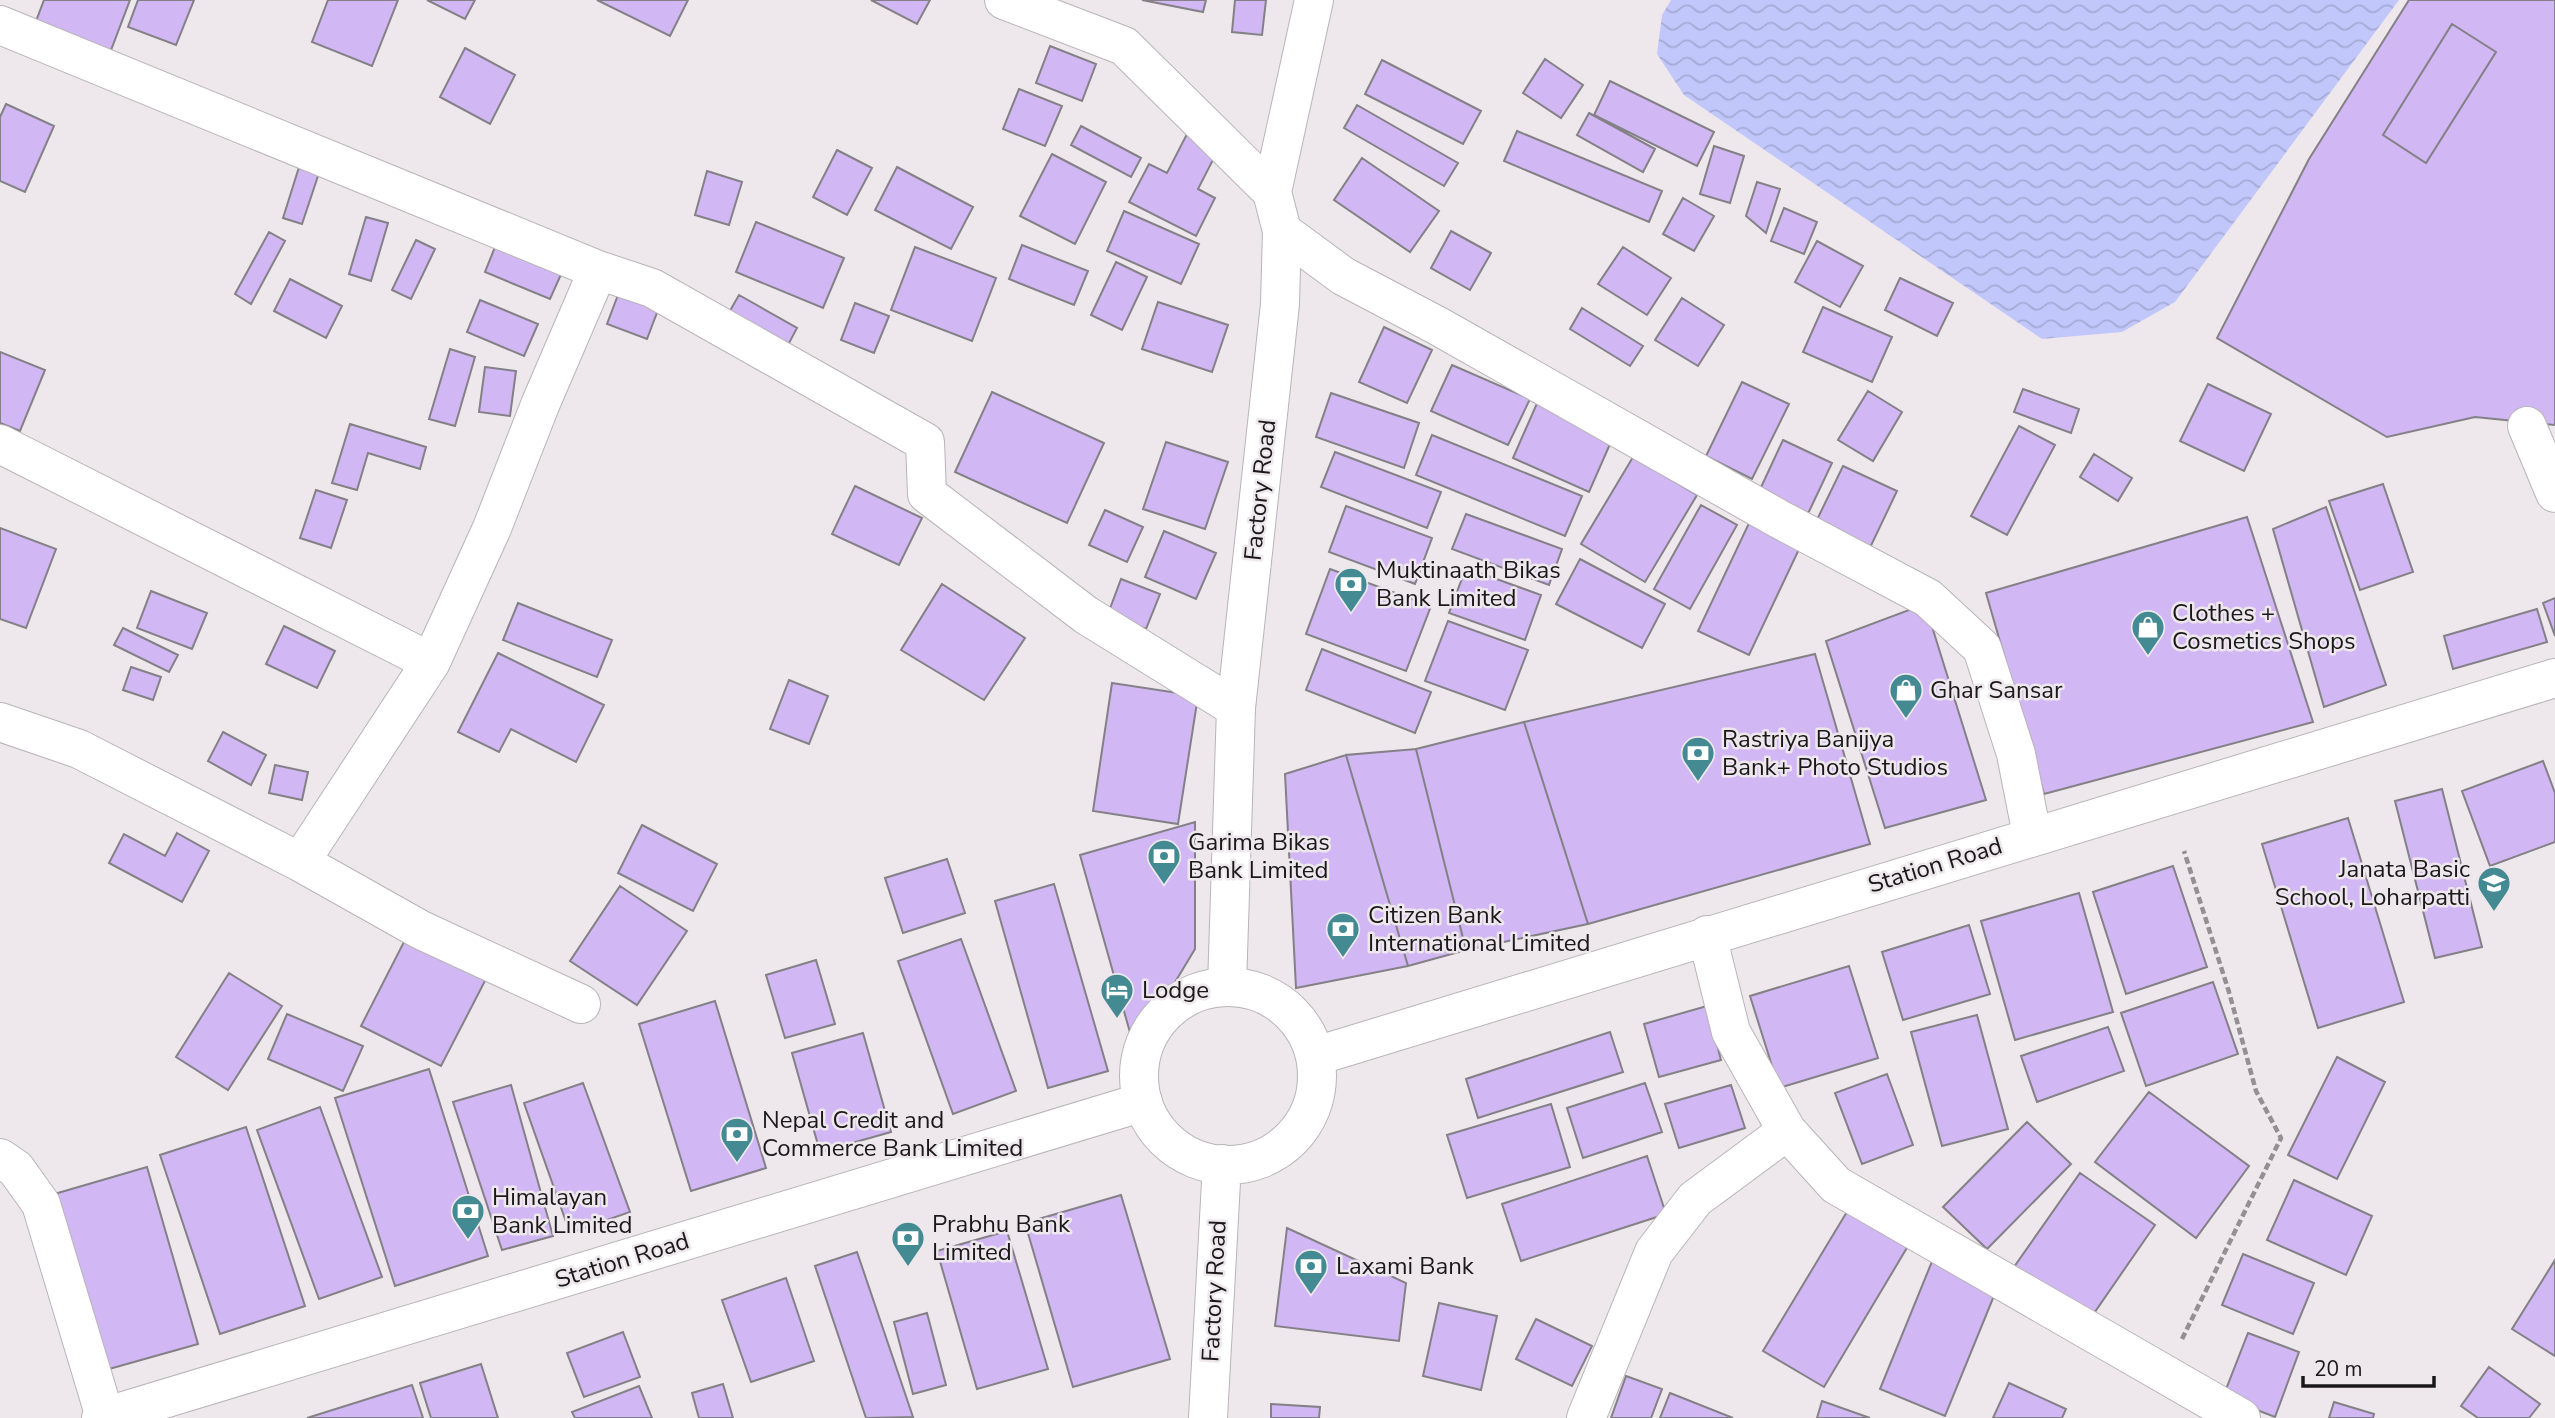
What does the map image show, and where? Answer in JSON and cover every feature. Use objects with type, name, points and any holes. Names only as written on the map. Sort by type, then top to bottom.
[{"type":"street","points":[[1004,0],[1124,46],[1272,192]]},
{"type":"street","name":"Factory Road","points":[[1227,986],[1236,708],[1280,304],[1282,231],[1272,192],[1314,0]]},
{"type":"street","points":[[0,25],[598,270],[652,288],[925,442],[927,494],[1086,615],[1236,708]]},
{"type":"street","points":[[1282,231],[1343,275],[1779,519],[1928,598],[1982,648],[2016,754],[2032,835]]},
{"type":"street","points":[[300,862],[431,662],[492,528],[540,405],[598,270]]},
{"type":"street","points":[[2527,426],[2555,493]]},
{"type":"street","points":[[0,444],[431,662]]},
{"type":"street","name":"Station Road","points":[[1316,1056],[2032,835],[2555,678]]},
{"type":"street","points":[[0,722],[79,749],[300,862],[421,930],[581,1004]]},
{"type":"street","points":[[1707,935],[1731,1032],[1787,1131],[1836,1185],[2166,1372],[2241,1418]]},
{"type":"street","points":[[1227,986],[1257,991],[1284,1006],[1304,1028],[1316,1056],[1318,1086],[1309,1115],[1291,1140],[1266,1157],[1237,1165],[1206,1163],[1179,1150],[1156,1129],[1143,1102],[1138,1075],[1143,1048],[1156,1024],[1175,1004],[1199,991],[1227,986]]},
{"type":"street","name":"Station Road","points":[[103,1417],[173,1408],[1143,1102]]},
{"type":"street","points":[[1586,1418],[1654,1252],[1695,1199],[1787,1131]]},
{"type":"street","points":[[0,1158],[16,1170],[41,1204],[103,1417]]},
{"type":"street","name":"Factory Road","points":[[1208,1418],[1222,1164]]},
{"type":"path","points":[[2166,1372],[2281,1138],[2256,1091],[2229,992],[2183,851]]},
{"type":"water","points":[[1671,0],[2399,0],[2175,302],[2122,332],[2042,339],[1684,95],[1657,54],[1662,15]]},
{"type":"building","points":[[44,0],[130,0],[105,66],[30,37]]},
{"type":"building","points":[[138,0],[194,0],[176,45],[128,27]]},
{"type":"building","points":[[328,0],[398,0],[372,66],[312,42]]},
{"type":"building","points":[[427,0],[475,0],[465,19]]},
{"type":"building","points":[[597,0],[688,0],[670,36]]},
{"type":"building","points":[[871,0],[930,0],[917,24]]},
{"type":"building","points":[[1142,0],[1206,0],[1203,12]]},
{"type":"building","points":[[1235,0],[1266,0],[1262,35],[1232,32]]},
{"type":"building","points":[[2409,0],[2555,0],[2555,425],[2475,417],[2387,437],[2217,338],[2309,159]]},
{"type":"building","points":[[2452,24],[2496,52],[2426,163],[2383,135]]},
{"type":"building","points":[[1050,46],[1096,64],[1082,101],[1036,83]]},
{"type":"building","points":[[465,48],[515,75],[490,124],[440,97]]},
{"type":"building","points":[[1545,59],[1583,85],[1561,118],[1523,93]]},
{"type":"building","points":[[1382,60],[1481,111],[1463,144],[1365,94]]},
{"type":"building","points":[[1610,81],[1714,132],[1697,166],[1594,115]]},
{"type":"building","points":[[1019,89],[1062,106],[1045,146],[1003,129]]},
{"type":"building","points":[[6,104],[54,126],[25,192],[0,181],[0,117]]},
{"type":"building","points":[[1357,105],[1458,163],[1444,186],[1344,128]]},
{"type":"building","points":[[1589,113],[1655,149],[1643,172],[1577,135]]},
{"type":"building","points":[[1081,126],[1141,158],[1131,177],[1071,145]]},
{"type":"building","points":[[1517,131],[1662,191],[1649,222],[1504,161]]},
{"type":"building","points":[[1188,132],[1219,148],[1198,189],[1215,198],[1196,236],[1129,202],[1149,164],[1167,173]]},
{"type":"building","points":[[1714,146],[1744,156],[1730,203],[1700,194]]},
{"type":"building","points":[[837,150],[872,168],[847,215],[813,197]]},
{"type":"building","points":[[1052,154],[1106,182],[1075,244],[1020,216]]},
{"type":"building","points":[[1362,158],[1439,211],[1410,252],[1334,200]]},
{"type":"building","points":[[300,164],[320,170],[302,224],[283,218]]},
{"type":"building","points":[[897,167],[973,207],[951,249],[875,210]]},
{"type":"building","points":[[707,171],[742,182],[729,225],[695,215]]},
{"type":"building","points":[[1757,182],[1780,189],[1766,233],[1746,216]]},
{"type":"building","points":[[1683,198],[1714,216],[1694,251],[1663,234]]},
{"type":"building","points":[[1784,208],[1817,222],[1804,254],[1771,241]]},
{"type":"building","points":[[1124,211],[1199,244],[1181,284],[1107,251]]},
{"type":"building","points":[[366,217],[388,223],[371,281],[349,274]]},
{"type":"building","points":[[756,222],[844,258],[823,308],[736,272]]},
{"type":"building","points":[[1451,231],[1491,253],[1470,290],[1431,268]]},
{"type":"building","points":[[269,232],[285,241],[251,304],[235,294]]},
{"type":"building","points":[[416,240],[435,249],[411,299],[392,290]]},
{"type":"building","points":[[1817,241],[1863,266],[1840,307],[1795,282]]},
{"type":"building","points":[[497,242],[563,270],[550,299],[485,272]]},
{"type":"building","points":[[1022,245],[1088,271],[1074,305],[1009,279]]},
{"type":"building","points":[[915,247],[996,278],[972,341],[891,310]]},
{"type":"building","points":[[1623,247],[1671,278],[1647,315],[1598,284]]},
{"type":"building","points":[[1116,262],[1147,277],[1122,330],[1091,315]]},
{"type":"building","points":[[1900,278],[1953,303],[1937,336],[1885,310]]},
{"type":"building","points":[[290,279],[342,306],[326,338],[274,311]]},
{"type":"building","points":[[621,287],[661,302],[647,339],[607,324]]},
{"type":"building","points":[[739,295],[797,328],[787,347],[728,314]]},
{"type":"building","points":[[1682,298],[1724,325],[1698,366],[1655,340]]},
{"type":"building","points":[[480,300],[538,324],[524,356],[467,332]]},
{"type":"building","points":[[1158,302],[1228,325],[1212,372],[1142,349]]},
{"type":"building","points":[[855,303],[889,316],[874,353],[841,340]]},
{"type":"building","points":[[1823,307],[1892,337],[1872,382],[1803,352]]},
{"type":"building","points":[[1582,308],[1643,346],[1630,366],[1570,329]]},
{"type":"building","points":[[1384,327],[1432,350],[1407,403],[1359,382]]},
{"type":"building","points":[[450,349],[475,357],[455,426],[429,419]]},
{"type":"building","points":[[0,352],[45,370],[20,431],[0,423]]},
{"type":"building","points":[[1452,365],[1530,399],[1508,445],[1431,411]]},
{"type":"building","points":[[485,367],[516,371],[510,416],[479,412]]},
{"type":"building","points":[[1742,382],[1789,404],[1752,479],[1706,456]]},
{"type":"building","points":[[2208,384],[2271,414],[2244,471],[2180,441]]},
{"type":"building","points":[[2023,389],[2079,409],[2071,433],[2014,412]]},
{"type":"building","points":[[1868,391],[1902,412],[1873,461],[1838,440]]},
{"type":"building","points":[[992,392],[1104,443],[1067,523],[955,472]]},
{"type":"building","points":[[1331,393],[1419,423],[1404,468],[1316,437]]},
{"type":"building","points":[[1538,401],[1614,435],[1589,492],[1513,458]]},
{"type":"building","points":[[350,424],[426,447],[420,469],[368,453],[357,490],[332,483]]},
{"type":"building","points":[[2019,426],[2055,445],[2007,535],[1971,516]]},
{"type":"building","points":[[1432,435],[1582,496],[1565,536],[1416,475]]},
{"type":"building","points":[[1783,440],[1832,463],[1805,520],[1756,498]]},
{"type":"building","points":[[1166,442],[1228,462],[1205,529],[1143,509]]},
{"type":"building","points":[[1335,452],[1441,492],[1427,528],[1321,487]]},
{"type":"building","points":[[2094,454],[2132,478],[2118,501],[2080,477]]},
{"type":"building","points":[[1633,457],[1697,495],[1645,582],[1581,544]]},
{"type":"building","points":[[1843,466],[1897,491],[1867,554],[1813,528]]},
{"type":"building","points":[[2383,484],[2413,572],[2360,590],[2329,501]]},
{"type":"building","points":[[855,486],[922,518],[899,565],[832,534]]},
{"type":"building","points":[[316,490],[347,500],[331,548],[300,538]]},
{"type":"building","points":[[1701,505],[1737,525],[1690,609],[1654,589]]},
{"type":"building","points":[[1346,506],[1432,538],[1415,584],[1329,552]]},
{"type":"building","points":[[2326,507],[2386,685],[2324,707],[2273,529]]},
{"type":"building","points":[[1105,510],[1143,527],[1127,562],[1089,545]]},
{"type":"building","points":[[1466,514],[1562,549],[1549,585],[1452,549]]},
{"type":"building","name":"Clothes + Cosmetics Shops","points":[[2247,517],[2313,722],[2044,794],[1986,593]]},
{"type":"building","points":[[1750,521],[1801,545],[1749,655],[1698,631]]},
{"type":"building","points":[[0,528],[56,549],[26,628],[0,619]]},
{"type":"building","points":[[1164,531],[1216,553],[1196,599],[1145,577]]},
{"type":"building","points":[[1580,559],[1665,604],[1642,648],[1556,604]]},
{"type":"building","points":[[1466,568],[1541,595],[1525,640],[1449,613]]},
{"type":"building","points":[[1330,569],[1431,606],[1406,671],[1306,634]]},
{"type":"building","points":[[1121,579],[1160,594],[1146,629],[1108,614]]},
{"type":"building","points":[[942,584],[1025,638],[984,700],[901,650]]},
{"type":"building","points":[[151,591],[207,613],[192,649],[137,628]]},
{"type":"building","points":[[2555,598],[2555,636],[2543,603]]},
{"type":"building","points":[[518,603],[612,640],[597,677],[503,640]]},
{"type":"building","name":"Ghar Sansar","points":[[1925,604],[1986,800],[1885,828],[1826,641]]},
{"type":"building","points":[[2537,609],[2547,642],[2453,669],[2444,636]]},
{"type":"building","points":[[1448,621],[1528,650],[1505,710],[1425,681]]},
{"type":"building","points":[[284,626],[335,651],[317,688],[266,664]]},
{"type":"building","points":[[123,628],[178,655],[169,672],[114,645]]},
{"type":"building","points":[[1322,649],[1431,692],[1415,733],[1306,690]]},
{"type":"building","points":[[498,653],[604,705],[576,762],[511,729],[499,752],[458,732]]},
{"type":"building","name":"Rastriya Banijya Bank+ Photo Studios","points":[[1815,654],[1870,844],[1588,924],[1524,722]]},
{"type":"building","points":[[131,667],[161,677],[153,700],[123,690]]},
{"type":"building","points":[[789,680],[828,696],[809,744],[770,729]]},
{"type":"building","points":[[1112,683],[1198,696],[1178,824],[1093,811]]},
{"type":"building","points":[[1524,722],[1588,924],[1466,950],[1416,749]]},
{"type":"building","points":[[223,732],[266,755],[251,785],[208,761]]},
{"type":"building","points":[[1416,749],[1466,950],[1408,966],[1346,755]]},
{"type":"building","points":[[1346,755],[1408,966],[1296,988],[1285,774]]},
{"type":"building","points":[[2543,761],[2555,793],[2555,842],[2490,866],[2462,791]]},
{"type":"building","points":[[275,765],[308,772],[302,800],[269,793]]},
{"type":"building","points":[[2442,789],[2482,947],[2435,958],[2395,801]]},
{"type":"building","points":[[2348,818],[2404,1002],[2318,1028],[2262,844]]},
{"type":"building","points":[[1195,822],[1195,949],[1145,1032],[1131,1036],[1080,855]]},
{"type":"building","points":[[642,825],[717,864],[693,911],[618,873]]},
{"type":"building","points":[[177,833],[209,851],[182,902],[109,863],[124,834],[165,856]]},
{"type":"building","points":[[947,859],[965,913],[903,933],[885,878]]},
{"type":"building","points":[[2173,866],[2207,967],[2126,994],[2093,892]]},
{"type":"building","points":[[1054,884],[1108,1071],[1048,1088],[995,901]]},
{"type":"building","points":[[620,886],[687,931],[637,1005],[570,961]]},
{"type":"building","points":[[2079,893],[2113,1012],[2015,1040],[1981,921]]},
{"type":"building","points":[[1969,925],[1990,994],[1903,1020],[1882,952]]},
{"type":"building","points":[[407,936],[487,977],[441,1066],[361,1026]]},
{"type":"building","points":[[961,939],[1016,1091],[953,1114],[898,961]]},
{"type":"building","points":[[816,960],[835,1024],[785,1038],[766,975]]},
{"type":"building","points":[[1849,966],[1878,1058],[1779,1088],[1750,996]]},
{"type":"building","points":[[229,973],[282,1006],[228,1090],[176,1057]]},
{"type":"building","points":[[2213,982],[2238,1054],[2146,1086],[2121,1013]]},
{"type":"building","points":[[715,1001],[766,1168],[691,1191],[639,1024]]},
{"type":"building","points":[[1707,1006],[1721,1060],[1659,1077],[1644,1024]]},
{"type":"building","points":[[287,1014],[363,1046],[343,1091],[268,1059]]},
{"type":"building","points":[[1977,1015],[2008,1129],[1942,1146],[1911,1032]]},
{"type":"building","points":[[2108,1027],[2124,1071],[2037,1102],[2021,1056]]},
{"type":"building","points":[[1610,1032],[1623,1072],[1478,1118],[1466,1079]]},
{"type":"building","points":[[863,1033],[891,1132],[820,1152],[792,1053]]},
{"type":"building","points":[[2337,1057],[2385,1082],[2337,1179],[2288,1155]]},
{"type":"building","points":[[429,1069],[488,1256],[395,1286],[335,1098]]},
{"type":"building","points":[[1887,1074],[1913,1145],[1862,1164],[1835,1093]]},
{"type":"building","points":[[583,1083],[630,1212],[570,1233],[524,1103]]},
{"type":"building","points":[[1645,1083],[1662,1132],[1583,1158],[1567,1108]]},
{"type":"building","points":[[511,1085],[553,1236],[502,1250],[453,1102]]},
{"type":"building","points":[[1731,1085],[1745,1128],[1679,1148],[1665,1104]]},
{"type":"building","points":[[2149,1092],[2249,1166],[2196,1238],[2095,1162]]},
{"type":"building","points":[[1551,1104],[1570,1167],[1467,1198],[1447,1135]]},
{"type":"building","points":[[320,1107],[382,1277],[319,1299],[257,1130]]},
{"type":"building","points":[[2027,1122],[2071,1164],[1987,1249],[1943,1207]]},
{"type":"building","points":[[246,1127],[305,1306],[220,1334],[160,1155]]},
{"type":"building","points":[[1647,1156],[1666,1214],[1521,1261],[1502,1204]]},
{"type":"building","points":[[147,1167],[198,1344],[102,1371],[51,1195]]},
{"type":"building","points":[[2080,1173],[2155,1225],[2090,1319],[2014,1267]]},
{"type":"building","points":[[2294,1180],[2372,1216],[2346,1275],[2267,1240]]},
{"type":"building","points":[[1121,1195],[1170,1359],[1073,1387],[1025,1223]]},
{"type":"building","points":[[1848,1210],[1908,1246],[1824,1387],[1763,1351]]},
{"type":"building","points":[[1287,1228],[1406,1283],[1399,1341],[1275,1326]]},
{"type":"building","points":[[1007,1231],[1048,1369],[977,1389],[937,1251]]},
{"type":"building","points":[[857,1252],[913,1417],[866,1418],[815,1266]]},
{"type":"building","points":[[2243,1254],[2314,1283],[2293,1334],[2222,1305]]},
{"type":"building","points":[[1933,1259],[1998,1286],[1945,1416],[1880,1389]]},
{"type":"building","points":[[2555,1260],[2555,1356],[2512,1329]]},
{"type":"building","points":[[786,1278],[814,1361],[751,1382],[722,1300]]},
{"type":"building","points":[[1439,1303],[1497,1316],[1481,1390],[1423,1376]]},
{"type":"building","points":[[927,1313],[946,1385],[913,1394],[894,1322]]},
{"type":"building","points":[[1536,1319],[1592,1346],[1572,1386],[1516,1359]]},
{"type":"building","points":[[623,1332],[640,1377],[584,1397],[567,1353]]},
{"type":"building","points":[[2248,1333],[2299,1352],[2275,1417],[2223,1397]]},
{"type":"building","points":[[481,1364],[498,1418],[431,1418],[420,1383]]},
{"type":"building","points":[[2489,1367],[2540,1404],[2529,1418],[2478,1418],[2461,1406]]},
{"type":"building","points":[[1626,1376],[1662,1389],[1651,1418],[1611,1418]]},
{"type":"building","points":[[2009,1383],[2066,1409],[2062,1418],[1993,1418]]},
{"type":"building","points":[[723,1384],[733,1418],[699,1418],[692,1393]]},
{"type":"building","points":[[412,1385],[423,1418],[307,1418]]},
{"type":"building","points":[[639,1386],[652,1418],[575,1418],[572,1412]]},
{"type":"building","points":[[1670,1393],[1733,1418],[1660,1418]]},
{"type":"building","points":[[1822,1401],[1870,1418],[1817,1418]]},
{"type":"building","points":[[2334,1402],[2374,1414],[2373,1418],[2329,1418]]},
{"type":"building","points":[[1271,1404],[1320,1407],[1319,1418],[1271,1418]]},
{"type":"place","name":"Muktinaath Bikas Bank Limited","points":[[1351,614]]},
{"type":"place","name":"Clothes + Cosmetics Shops","points":[[2148,657]]},
{"type":"place","name":"Ghar Sansar","points":[[1906,720]]},
{"type":"place","name":"Rastriya Banijya Bank+ Photo Studios","points":[[1698,783]]},
{"type":"place","name":"Garima Bikas Bank Limited","points":[[1164,886]]},
{"type":"place","name":"Janata Basic School, Loharpatti","points":[[2494,913]]},
{"type":"place","name":"Citizen Bank International Limited","points":[[1343,959]]},
{"type":"place","name":"Lodge","points":[[1117,1020]]},
{"type":"place","name":"Nepal Credit and Commerce Bank Limited","points":[[737,1164]]},
{"type":"place","name":"Himalayan Bank Limited","points":[[468,1241]]},
{"type":"place","name":"Prabhu Bank Limited","points":[[908,1268]]},
{"type":"place","name":"Laxami Bank","points":[[1311,1296]]}]
